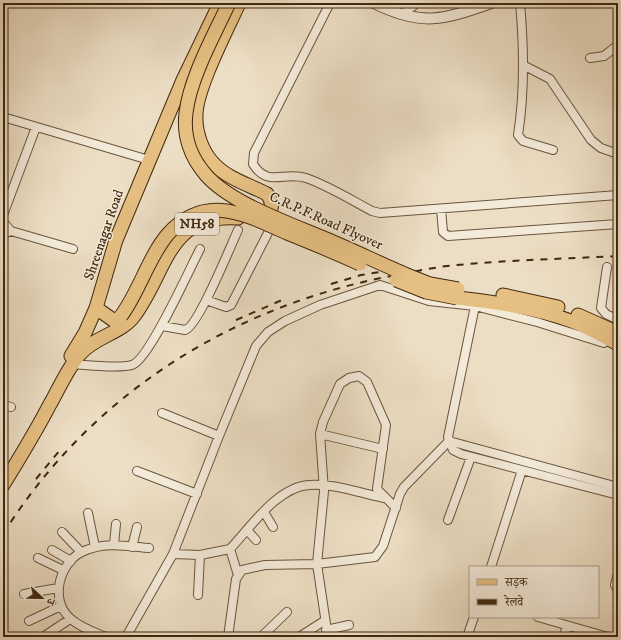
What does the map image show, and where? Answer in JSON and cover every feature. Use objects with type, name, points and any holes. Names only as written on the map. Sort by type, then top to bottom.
[{"type":"main road","name":"Shreenagar Road","points":[[3,485],[85,333],[96,308],[116,240],[183,80],[220,3]]},
{"type":"main road","name":"C.R.P.F.Road Flyover","points":[[229,3],[194,82],[185,114],[188,146],[196,162],[215,184],[251,205],[430,284],[549,305],[588,318],[618,333]]},
{"type":"main road","name":"Shreenagar Road","points":[[3,468],[69,364],[115,324],[126,324],[135,316],[168,254],[185,233],[197,224],[209,219],[223,217],[258,219],[263,218],[269,213],[272,204],[267,194],[237,180],[214,164],[205,152],[198,133],[196,113],[198,101],[239,3]]},
{"type":"main road","name":"C.R.P.F.Road Flyover","points":[[115,324],[168,235],[190,217],[201,212],[221,211],[247,214],[426,292],[557,316],[583,326],[618,344]]},
{"type":"main road","points":[[96,308],[115,324]]},
{"type":"street","points":[[330,3],[254,153],[253,164],[262,175],[268,177],[305,178],[372,211],[380,213],[618,196]]},
{"type":"street","points":[[374,3],[401,14],[424,20],[458,15],[491,3]]},
{"type":"street","points":[[520,3],[524,51],[523,98],[519,139],[553,150]]},
{"type":"street","points":[[401,14],[416,4]]},
{"type":"street","points":[[590,58],[604,56],[618,46]]},
{"type":"street","points":[[523,65],[550,79],[591,140],[601,148],[618,154]]},
{"type":"street","points":[[3,117],[149,160]]},
{"type":"street","points":[[3,215],[36,127]]},
{"type":"street","points":[[440,209],[443,232],[448,236],[618,224]]},
{"type":"street","points":[[3,222],[11,231],[74,249]]},
{"type":"street","points":[[162,326],[189,329],[206,300],[238,230]]},
{"type":"street","points":[[3,234],[11,231]]},
{"type":"street","points":[[206,300],[226,307],[231,305],[268,233]]},
{"type":"street","points":[[69,364],[132,365],[136,363],[162,326],[200,249]]},
{"type":"street","points":[[607,267],[601,308],[606,314],[618,320]]},
{"type":"street","points":[[126,637],[173,554],[218,436],[256,346],[268,332],[285,321],[320,305],[380,285],[429,301],[475,306],[596,339],[618,350]]},
{"type":"street","points":[[475,306],[448,437],[456,452],[618,496]]},
{"type":"street","points":[[349,625],[327,633],[324,621],[317,564],[324,486],[320,434],[323,422],[340,384],[349,378],[360,376],[367,382],[386,425],[376,484],[378,492],[396,508]]},
{"type":"street","points":[[162,414],[218,436]]},
{"type":"street","points":[[320,434],[383,449]]},
{"type":"street","points":[[449,441],[618,487]]},
{"type":"street","points":[[238,575],[242,570],[265,565],[317,564],[370,559],[375,557],[384,546],[404,487],[449,441]]},
{"type":"street","points":[[448,520],[471,457]]},
{"type":"street","points":[[492,566],[522,470]]},
{"type":"street","points":[[137,471],[197,494]]},
{"type":"street","points":[[173,554],[200,555],[230,549],[264,512],[287,491],[308,485],[324,486],[385,498]]},
{"type":"street","points":[[264,512],[273,527]]},
{"type":"street","points":[[88,513],[95,548]]},
{"type":"street","points":[[114,544],[116,524]]},
{"type":"street","points":[[132,547],[137,527]]},
{"type":"street","points":[[247,530],[256,540]]},
{"type":"street","points":[[62,532],[82,552]]},
{"type":"street","points":[[106,637],[88,630],[70,619],[61,606],[58,588],[63,570],[82,552],[95,548],[114,544],[149,548]]},
{"type":"street","points":[[228,637],[238,575],[230,549]]},
{"type":"street","points":[[52,550],[71,561]]},
{"type":"street","points":[[198,595],[200,555]]},
{"type":"street","points":[[38,558],[63,570]]},
{"type":"street","points":[[618,573],[615,585],[618,590]]},
{"type":"street","points":[[24,594],[58,588]]},
{"type":"street","points":[[29,621],[61,606]]},
{"type":"street","points":[[261,637],[286,612]]},
{"type":"street","points":[[467,637],[474,618]]},
{"type":"street","points":[[541,618],[608,637]]},
{"type":"street","points":[[43,637],[70,619]]},
{"type":"street","points":[[299,637],[324,621]]},
{"type":"street","points":[[563,637],[567,626]]},
{"type":"railway","points":[[3,534],[39,483],[80,437],[125,397],[174,361],[227,331],[283,307],[341,288],[402,274],[447,266],[490,262],[618,256]]},
{"type":"railway","points":[[331,284],[361,275],[392,270]]},
{"type":"railway","points":[[236,320],[282,300]]},
{"type":"railway","points":[[36,479],[60,450]]}]
